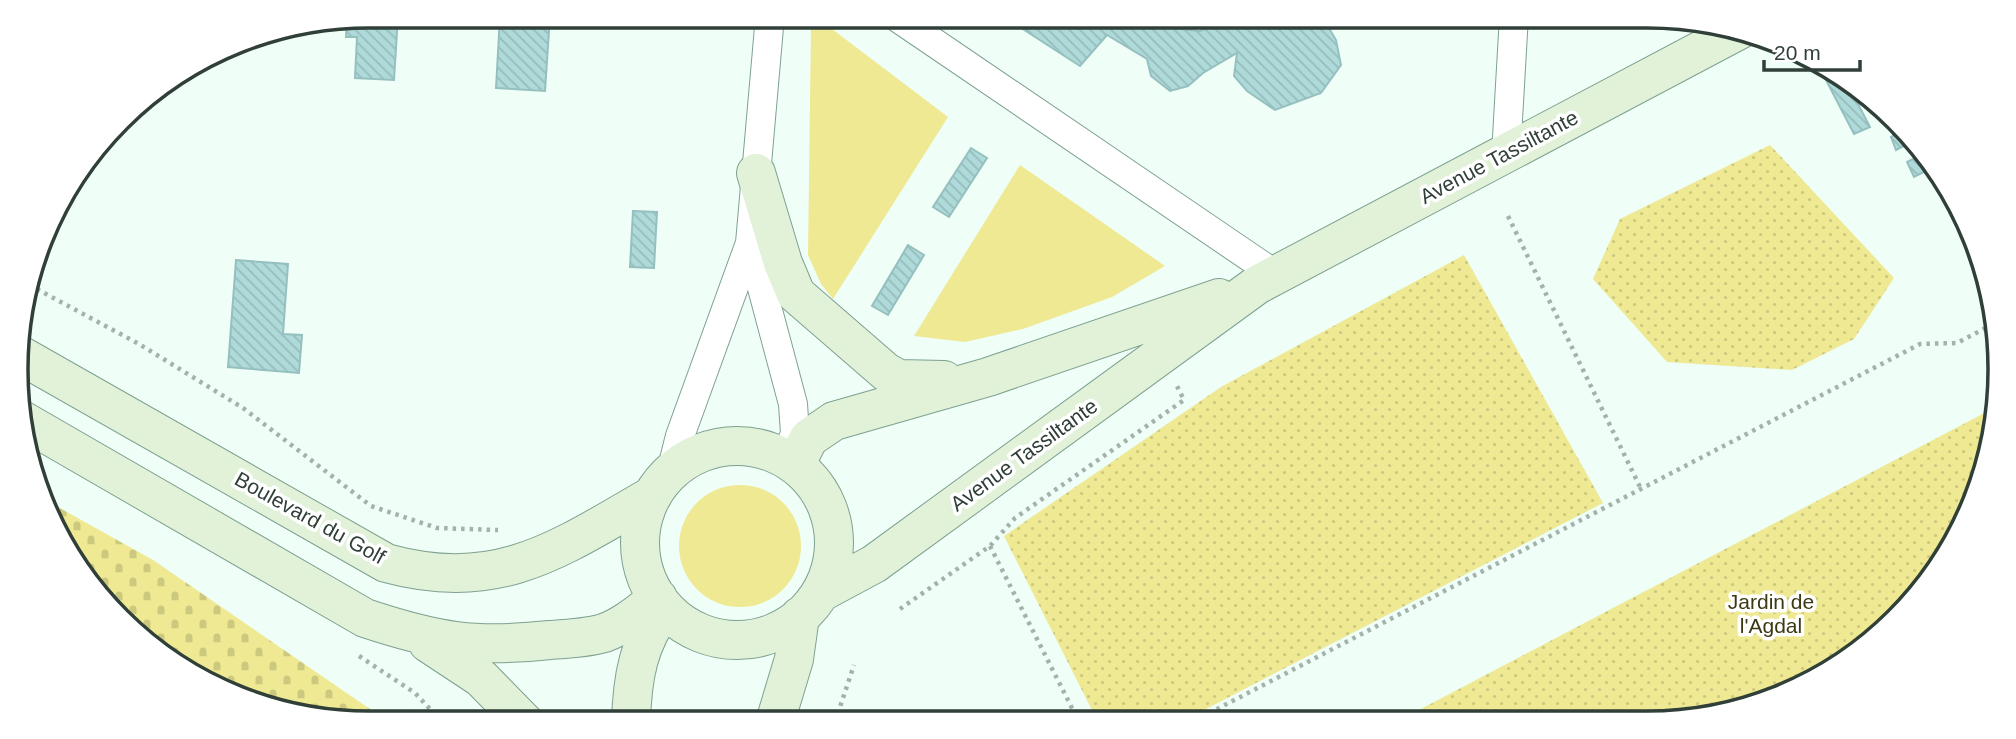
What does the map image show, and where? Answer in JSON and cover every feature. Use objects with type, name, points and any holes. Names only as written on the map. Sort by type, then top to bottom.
[{"type":"main road","name":"Avenue Tassiltante","points":[[810,605],[874,564],[1267,280],[1725,38]]},
{"type":"main road","points":[[756,173],[783,263],[796,294],[855,349],[900,379],[927,382],[988,377]]},
{"type":"main road","name":"Avenue Tassiltante","points":[[790,462],[809,438],[834,421],[988,377],[1267,280]]},
{"type":"main road","name":"Boulevard du Golf","points":[[28,360],[386,563],[409,569],[467,575],[521,565],[559,548],[662,483]]},
{"type":"main road","points":[[33,427],[365,618],[414,635],[465,644],[495,645],[592,635],[621,625],[662,603]]},
{"type":"main road","points":[[778,711],[810,605],[833,553],[832,525],[819,492],[790,462],[753,447],[731,446],[699,453],[662,483],[643,517],[641,553],[646,577],[662,603],[693,631],[726,639],[766,636],[810,605]]},
{"type":"main road","points":[[632,711],[638,656],[662,603]]},
{"type":"main road","points":[[414,635],[481,678],[513,711]]},
{"type":"street","points":[[662,483],[750,243],[770,28]]},
{"type":"street","points":[[912,28],[1267,280]]},
{"type":"street","points":[[1506,154],[1513,28]]},
{"type":"street","points":[[750,243],[793,404],[795,434],[790,462]]},
{"type":"path","points":[[1508,216],[1641,489]]},
{"type":"path","points":[[38,289],[139,344],[243,408],[370,506],[437,528],[506,530]]},
{"type":"path","points":[[1213,711],[1920,344],[1956,344],[1985,328]]},
{"type":"path","points":[[900,610],[990,546],[1015,518],[1184,400],[1161,356]]},
{"type":"path","points":[[990,546],[1073,711]]},
{"type":"path","points":[[839,711],[854,666]]},
{"type":"green space","points":[[811,28],[831,28],[948,117],[833,299],[821,284],[808,255]]},
{"type":"green space","points":[[1166,28],[1202,28],[1188,31]]},
{"type":"green space","points":[[1770,145],[1894,278],[1854,339],[1792,370],[1667,362],[1593,279],[1620,219]]},
{"type":"green space","points":[[1020,165],[1165,266],[1112,297],[1023,329],[965,342],[914,336]]},
{"type":"green space","points":[[1464,255],[1603,503],[1202,711],[1092,711],[1004,536],[1221,387]]},
{"type":"green space","name":"Jardin de l'Agdal","points":[[1985,413],[1970,479],[1953,521],[1930,559],[1903,595],[1872,626],[1836,653],[1798,676],[1756,693],[1691,708],[1646,711],[1417,711]]},
{"type":"green space","points":[[740,485],[763,489],[783,503],[797,523],[801,546],[797,569],[783,589],[763,603],[740,607],[717,603],[697,589],[683,569],[679,546],[683,523],[697,503],[717,489]]},
{"type":"green space","points":[[57,506],[153,560],[373,711],[325,708],[260,693],[218,676],[180,653],[144,626],[113,595],[86,559]]},
{"type":"building","points":[[397,28],[394,80],[355,78],[357,37],[346,37],[346,29]]},
{"type":"building","points":[[499,28],[549,28],[545,91],[496,88]]},
{"type":"building","points":[[1021,28],[1169,28],[1200,31],[1207,28],[1329,28],[1336,40],[1341,65],[1321,93],[1275,110],[1247,91],[1234,76],[1237,53],[1203,73],[1188,86],[1170,91],[1151,76],[1147,59],[1107,35],[1080,66]]},
{"type":"building","points":[[1826,80],[1856,101],[1870,127],[1854,134]]},
{"type":"building","points":[[1895,135],[1904,146],[1896,150],[1891,137]]},
{"type":"building","points":[[971,148],[987,158],[949,217],[933,207]]},
{"type":"building","points":[[1914,158],[1924,172],[1914,177],[1907,162]]},
{"type":"building","points":[[633,211],[657,212],[654,268],[630,267]]},
{"type":"building","points":[[908,245],[924,255],[888,315],[872,306]]},
{"type":"building","points":[[236,260],[288,264],[283,334],[302,335],[299,373],[228,367]]}]
